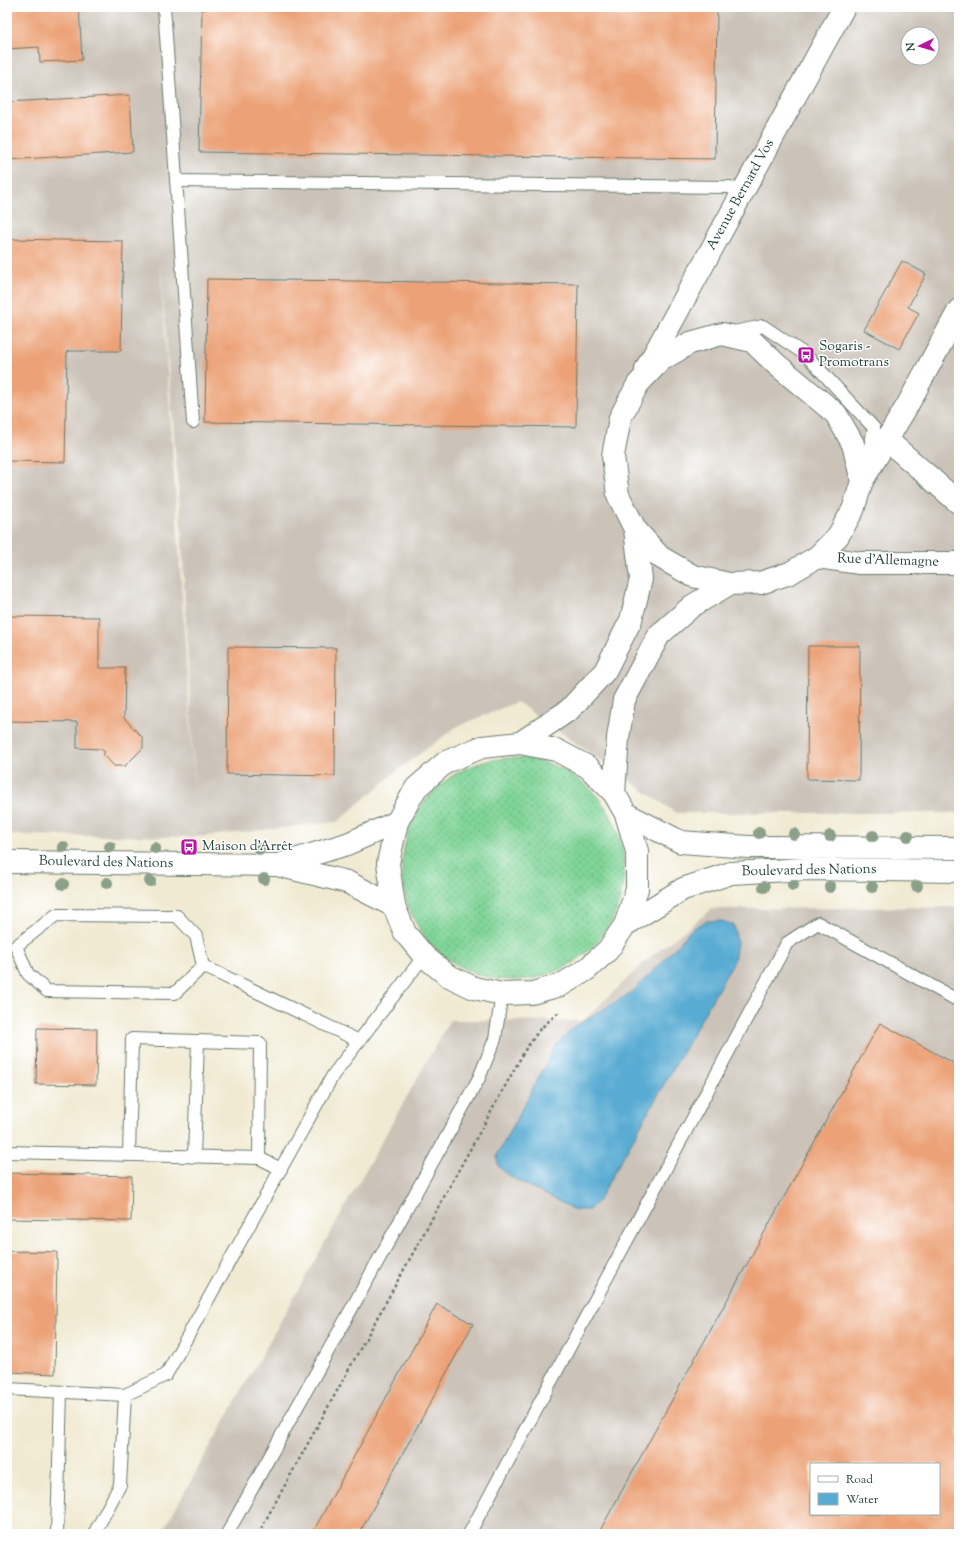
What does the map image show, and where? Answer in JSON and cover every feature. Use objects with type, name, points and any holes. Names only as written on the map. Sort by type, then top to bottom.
[{"type":"street","name":"Avenue Bernard Vos","points":[[635,529],[618,495],[614,456],[620,418],[844,7]]},
{"type":"street","points":[[635,529],[660,557],[693,576],[729,584],[760,583],[790,573],[816,557],[838,536],[853,510],[862,481],[907,406],[959,310]]},
{"type":"street","points":[[638,384],[661,360],[690,343],[722,334],[752,341],[776,364],[836,414],[853,444],[862,481]]},
{"type":"street","points":[[886,439],[959,502]]},
{"type":"street","points":[[520,743],[569,710],[605,672],[631,620],[641,579],[635,529]]},
{"type":"street","name":"Rue d'Allemagne","points":[[816,557],[860,563],[959,563]]},
{"type":"street","points":[[614,793],[618,738],[624,700],[658,635],[692,606],[729,584]]},
{"type":"street","points":[[520,743],[556,750],[588,767],[614,793],[626,814],[637,851],[637,889],[625,925],[608,950],[586,970],[561,985],[532,993],[502,994],[474,988],[447,975],[424,956],[406,933],[394,906],[388,863],[397,822],[416,788],[446,762],[482,747],[520,743]]},
{"type":"street","name":"Boulevard des Nations","points":[[626,814],[681,842],[748,847],[959,848]]},
{"type":"street","name":"Boulevard des Nations","points":[[276,865],[347,844],[397,822]]},
{"type":"street","name":"Boulevard des Nations","points":[[7,862],[276,865],[347,882],[394,906]]},
{"type":"street","name":"Boulevard des Nations","points":[[625,925],[683,889],[731,873],[806,869],[959,871]]},
{"type":"lane","points":[[164,7],[193,422]]},
{"type":"lane","points":[[176,182],[730,187],[742,194]]},
{"type":"lane","points":[[56,914],[178,916],[196,936],[203,966],[176,993],[47,991],[28,974],[11,945],[56,914]]},
{"type":"lane","points":[[469,1534],[787,943],[818,923],[959,1002]]},
{"type":"lane","points":[[7,1389],[125,1395],[166,1375],[333,1075],[424,956]]},
{"type":"lane","points":[[203,966],[359,1041]]},
{"type":"lane","points":[[227,1534],[479,1078],[496,1039],[502,994]]},
{"type":"lane","points":[[129,1155],[132,1039],[260,1043],[259,1158]]},
{"type":"lane","points":[[194,1156],[198,1041]]},
{"type":"lane","points":[[7,1152],[259,1158],[281,1169]]},
{"type":"lane","points":[[57,1534],[60,1392]]},
{"type":"lane","points":[[94,1534],[120,1485],[125,1395]]},
{"type":"path","points":[[258,1534],[525,1050],[540,1029],[560,1011],[567,1008]]},
{"type":"shaded area","points":[[7,7],[959,7],[959,813],[676,813],[517,702],[456,727],[398,770],[337,822],[197,837],[7,835]],"holes":[[[159,247],[181,524],[195,796]]]},
{"type":"shaded area","points":[[959,907],[959,1534],[161,1534],[450,1020],[583,1021],[649,958],[712,909]]},
{"type":"green space","points":[[513,758],[535,760],[565,771],[583,783],[599,799],[611,817],[619,837],[622,847],[624,869],[622,891],[611,921],[599,939],[583,955],[565,967],[545,975],[535,978],[513,980],[491,978],[461,967],[443,955],[427,939],[415,921],[407,901],[404,891],[402,869],[404,847],[415,817],[427,799],[443,783],[461,771],[481,763],[491,760]]},
{"type":"water","points":[[707,921],[722,921],[734,925],[737,943],[734,961],[598,1201],[589,1210],[575,1210],[511,1177],[498,1166],[497,1155],[556,1045],[574,1027],[632,992],[692,929]]},
{"type":"building","points":[[7,7],[79,7],[82,60],[40,62],[39,47],[7,49]]},
{"type":"building","points":[[202,7],[717,7],[715,159],[199,152]]},
{"type":"building","points":[[130,95],[133,152],[7,160],[7,102]]},
{"type":"building","points":[[7,239],[123,241],[121,351],[67,351],[65,462],[8,461],[7,468]]},
{"type":"building","points":[[902,261],[926,274],[908,307],[919,313],[899,349],[864,330]]},
{"type":"building","points":[[207,279],[578,284],[576,427],[205,422]]},
{"type":"building","points":[[7,616],[99,617],[99,668],[125,668],[124,718],[143,738],[143,748],[125,766],[114,766],[103,754],[105,752],[101,749],[77,748],[77,722],[7,721]]},
{"type":"building","points":[[808,646],[860,646],[859,780],[807,779]]},
{"type":"building","points":[[228,647],[336,648],[335,776],[227,774]]},
{"type":"building","points":[[880,1023],[959,1066],[959,1534],[598,1534]]},
{"type":"building","points":[[37,1028],[97,1029],[96,1085],[36,1084]]},
{"type":"building","points":[[7,1173],[132,1176],[131,1221],[7,1219]]},
{"type":"building","points":[[7,1251],[57,1252],[55,1374],[7,1372]]},
{"type":"building","points":[[437,1304],[473,1324],[359,1534],[312,1534]]},
{"type":"place","name":"Sogaris - Promotrans","points":[[806,355]]},
{"type":"place","name":"Maison d'Arrêt","points":[[189,847]]}]
